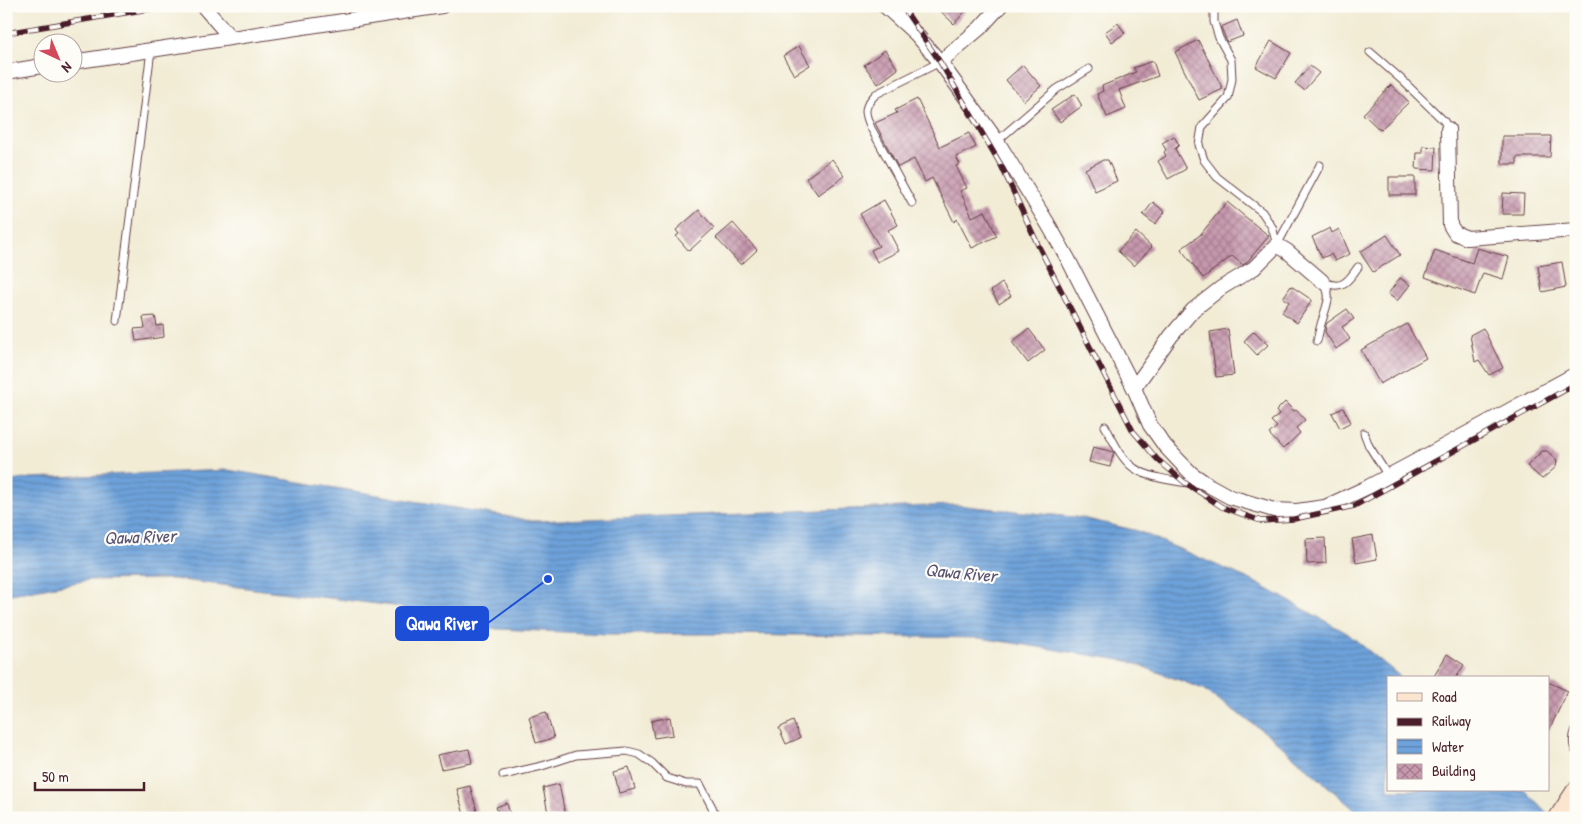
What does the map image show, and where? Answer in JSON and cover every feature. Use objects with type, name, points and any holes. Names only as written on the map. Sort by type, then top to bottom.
[{"type":"street","points":[[203,6],[230,37]]},
{"type":"street","points":[[82,60],[442,6]]},
{"type":"street","points":[[940,62],[980,28],[1000,6]]},
{"type":"street","points":[[889,7],[940,62],[997,141],[1068,258],[1134,388],[1150,425],[1165,446],[1192,474],[1210,486],[1251,504],[1274,510],[1297,511],[1325,507],[1388,476],[1576,374]]},
{"type":"street","points":[[6,72],[32,68]]},
{"type":"street","points":[[1448,129],[1450,225],[1455,233],[1467,238],[1576,230]]},
{"type":"street","points":[[1134,388],[1193,310],[1221,288],[1254,268],[1277,245],[1322,281]]},
{"type":"lane","points":[[1214,6],[1214,22],[1219,38],[1230,60],[1232,79],[1228,98],[1202,127],[1199,145],[1204,160],[1217,177],[1262,212],[1272,227],[1277,245]]},
{"type":"lane","points":[[117,321],[151,50]]},
{"type":"lane","points":[[1370,52],[1444,121],[1448,129]]},
{"type":"lane","points":[[912,203],[871,128],[866,116],[866,108],[876,94],[940,62]]},
{"type":"lane","points":[[997,141],[1057,89],[1089,69]]},
{"type":"lane","points":[[1277,245],[1320,165]]},
{"type":"lane","points":[[1322,281],[1333,286],[1342,284],[1352,276],[1358,267]]},
{"type":"lane","points":[[1318,341],[1328,304],[1327,288],[1322,281]]},
{"type":"lane","points":[[1105,426],[1122,455],[1134,468],[1154,476],[1210,486]]},
{"type":"lane","points":[[1364,433],[1369,446],[1388,476]]},
{"type":"lane","points":[[1576,729],[1573,747],[1576,751]]},
{"type":"lane","points":[[503,775],[542,766],[576,755],[626,752],[639,754],[652,763],[667,778],[686,784],[700,784],[716,818]]},
{"type":"water","points":[[228,470],[534,521],[956,505],[1083,518],[1138,531],[1251,580],[1347,633],[1400,676],[1387,676],[1387,792],[1527,792],[1552,818],[1364,818],[1269,735],[1203,689],[1128,661],[980,638],[609,634],[496,629],[394,606],[173,579],[89,580],[6,595],[6,482],[30,478]]},
{"type":"building","points":[[935,6],[970,6],[954,24]]},
{"type":"building","points":[[1237,20],[1243,36],[1227,42],[1221,27]]},
{"type":"building","points":[[1118,23],[1125,33],[1112,42],[1105,32]]},
{"type":"building","points":[[1198,40],[1223,89],[1199,100],[1175,52]]},
{"type":"building","points":[[1271,41],[1291,53],[1276,78],[1256,67]]},
{"type":"building","points":[[799,46],[810,65],[794,75],[783,56]]},
{"type":"building","points":[[885,50],[898,69],[878,84],[864,65]]},
{"type":"building","points":[[1153,61],[1158,76],[1119,90],[1126,109],[1107,117],[1097,94],[1103,91],[1102,86],[1136,72],[1133,68]]},
{"type":"building","points":[[1023,65],[1041,86],[1024,101],[1006,80]]},
{"type":"building","points":[[1310,66],[1319,73],[1304,90],[1295,83]]},
{"type":"building","points":[[1391,85],[1409,102],[1380,130],[1363,114]]},
{"type":"building","points":[[1075,94],[1082,106],[1060,122],[1051,110]]},
{"type":"building","points":[[917,99],[940,147],[969,133],[976,147],[956,157],[960,164],[956,166],[967,188],[960,191],[972,217],[985,211],[997,236],[972,248],[957,219],[954,222],[932,178],[925,182],[914,159],[898,167],[875,123],[897,113],[895,110]]},
{"type":"building","points":[[1174,136],[1179,145],[1175,149],[1186,169],[1168,179],[1158,161],[1166,156],[1164,152],[1166,150],[1162,143]]},
{"type":"building","points":[[1502,136],[1551,136],[1550,157],[1517,157],[1517,164],[1502,164]]},
{"type":"building","points":[[1423,146],[1436,147],[1435,170],[1416,169],[1417,153],[1423,153]]},
{"type":"building","points":[[832,159],[845,176],[818,195],[806,178]]},
{"type":"building","points":[[1103,160],[1108,160],[1117,181],[1095,191],[1085,169]]},
{"type":"building","points":[[1389,177],[1415,177],[1415,195],[1389,195]]},
{"type":"building","points":[[1503,193],[1524,194],[1523,214],[1502,214]]},
{"type":"building","points":[[884,200],[898,225],[888,230],[899,251],[877,262],[871,250],[879,246],[860,214]]},
{"type":"building","points":[[1153,202],[1165,212],[1155,224],[1143,215]]},
{"type":"building","points":[[1227,202],[1269,236],[1243,265],[1232,256],[1203,278],[1181,249],[1200,235]]},
{"type":"building","points":[[699,210],[714,228],[689,251],[676,236],[679,234],[676,230]]},
{"type":"building","points":[[733,223],[757,250],[741,265],[716,238]]},
{"type":"building","points":[[1330,228],[1332,233],[1339,229],[1350,254],[1335,261],[1331,254],[1322,258],[1312,237]]},
{"type":"building","points":[[1136,232],[1152,247],[1134,266],[1118,251]]},
{"type":"building","points":[[1387,235],[1400,255],[1373,272],[1360,252]]},
{"type":"building","points":[[1477,248],[1509,257],[1503,279],[1483,273],[1475,295],[1425,277],[1435,250],[1472,263]]},
{"type":"building","points":[[1562,262],[1566,287],[1542,292],[1538,266]]},
{"type":"building","points":[[1400,278],[1410,285],[1397,301],[1388,294]]},
{"type":"building","points":[[1002,283],[1011,296],[999,304],[991,291]]},
{"type":"building","points":[[1291,286],[1312,300],[1297,323],[1282,312],[1289,302],[1283,298]]},
{"type":"building","points":[[1347,309],[1354,319],[1342,327],[1350,339],[1336,349],[1325,332],[1326,325]]},
{"type":"building","points":[[155,316],[157,326],[163,325],[164,337],[136,341],[134,329],[145,328],[143,317]]},
{"type":"building","points":[[1407,324],[1426,358],[1380,384],[1361,350]]},
{"type":"building","points":[[1483,328],[1503,368],[1489,375],[1479,360],[1475,362],[1470,335]]},
{"type":"building","points":[[1029,329],[1045,350],[1028,363],[1012,342]]},
{"type":"building","points":[[1228,329],[1234,375],[1216,377],[1210,332]]},
{"type":"building","points":[[1254,331],[1268,345],[1257,355],[1244,341]]},
{"type":"building","points":[[1285,402],[1305,420],[1296,428],[1300,433],[1283,449],[1269,434],[1277,427],[1271,421],[1279,415],[1276,411]]},
{"type":"building","points":[[1343,408],[1351,422],[1340,428],[1332,413]]},
{"type":"building","points":[[1093,447],[1114,452],[1110,467],[1089,462]]},
{"type":"building","points":[[1542,451],[1547,451],[1557,460],[1556,467],[1542,479],[1527,466]]},
{"type":"building","points":[[1373,535],[1377,559],[1356,563],[1352,539]]},
{"type":"building","points":[[1325,538],[1326,563],[1307,564],[1306,539]]},
{"type":"building","points":[[1447,654],[1464,665],[1457,676],[1434,676]]},
{"type":"building","points":[[1550,683],[1568,691],[1550,728]]},
{"type":"building","points":[[546,712],[554,738],[536,743],[529,717]]},
{"type":"building","points":[[670,717],[673,735],[654,738],[651,721]]},
{"type":"building","points":[[793,721],[800,738],[786,744],[779,728]]},
{"type":"building","points":[[469,749],[472,763],[441,769],[437,755]]},
{"type":"building","points":[[629,767],[635,789],[619,793],[614,771]]},
{"type":"building","points":[[559,784],[566,818],[549,818],[543,788]]},
{"type":"building","points":[[470,786],[477,811],[464,815],[457,789]]},
{"type":"building","points":[[507,803],[511,818],[500,818],[496,807]]},
{"type":"railway","points":[[6,33],[166,6]]},
{"type":"railway","points":[[902,6],[940,62],[1001,165],[1039,247],[1133,431],[1157,459],[1184,482],[1222,507],[1261,521],[1294,519],[1354,506],[1576,384]]},
{"type":"place","name":"Qawa River","points":[[548,579]]}]
